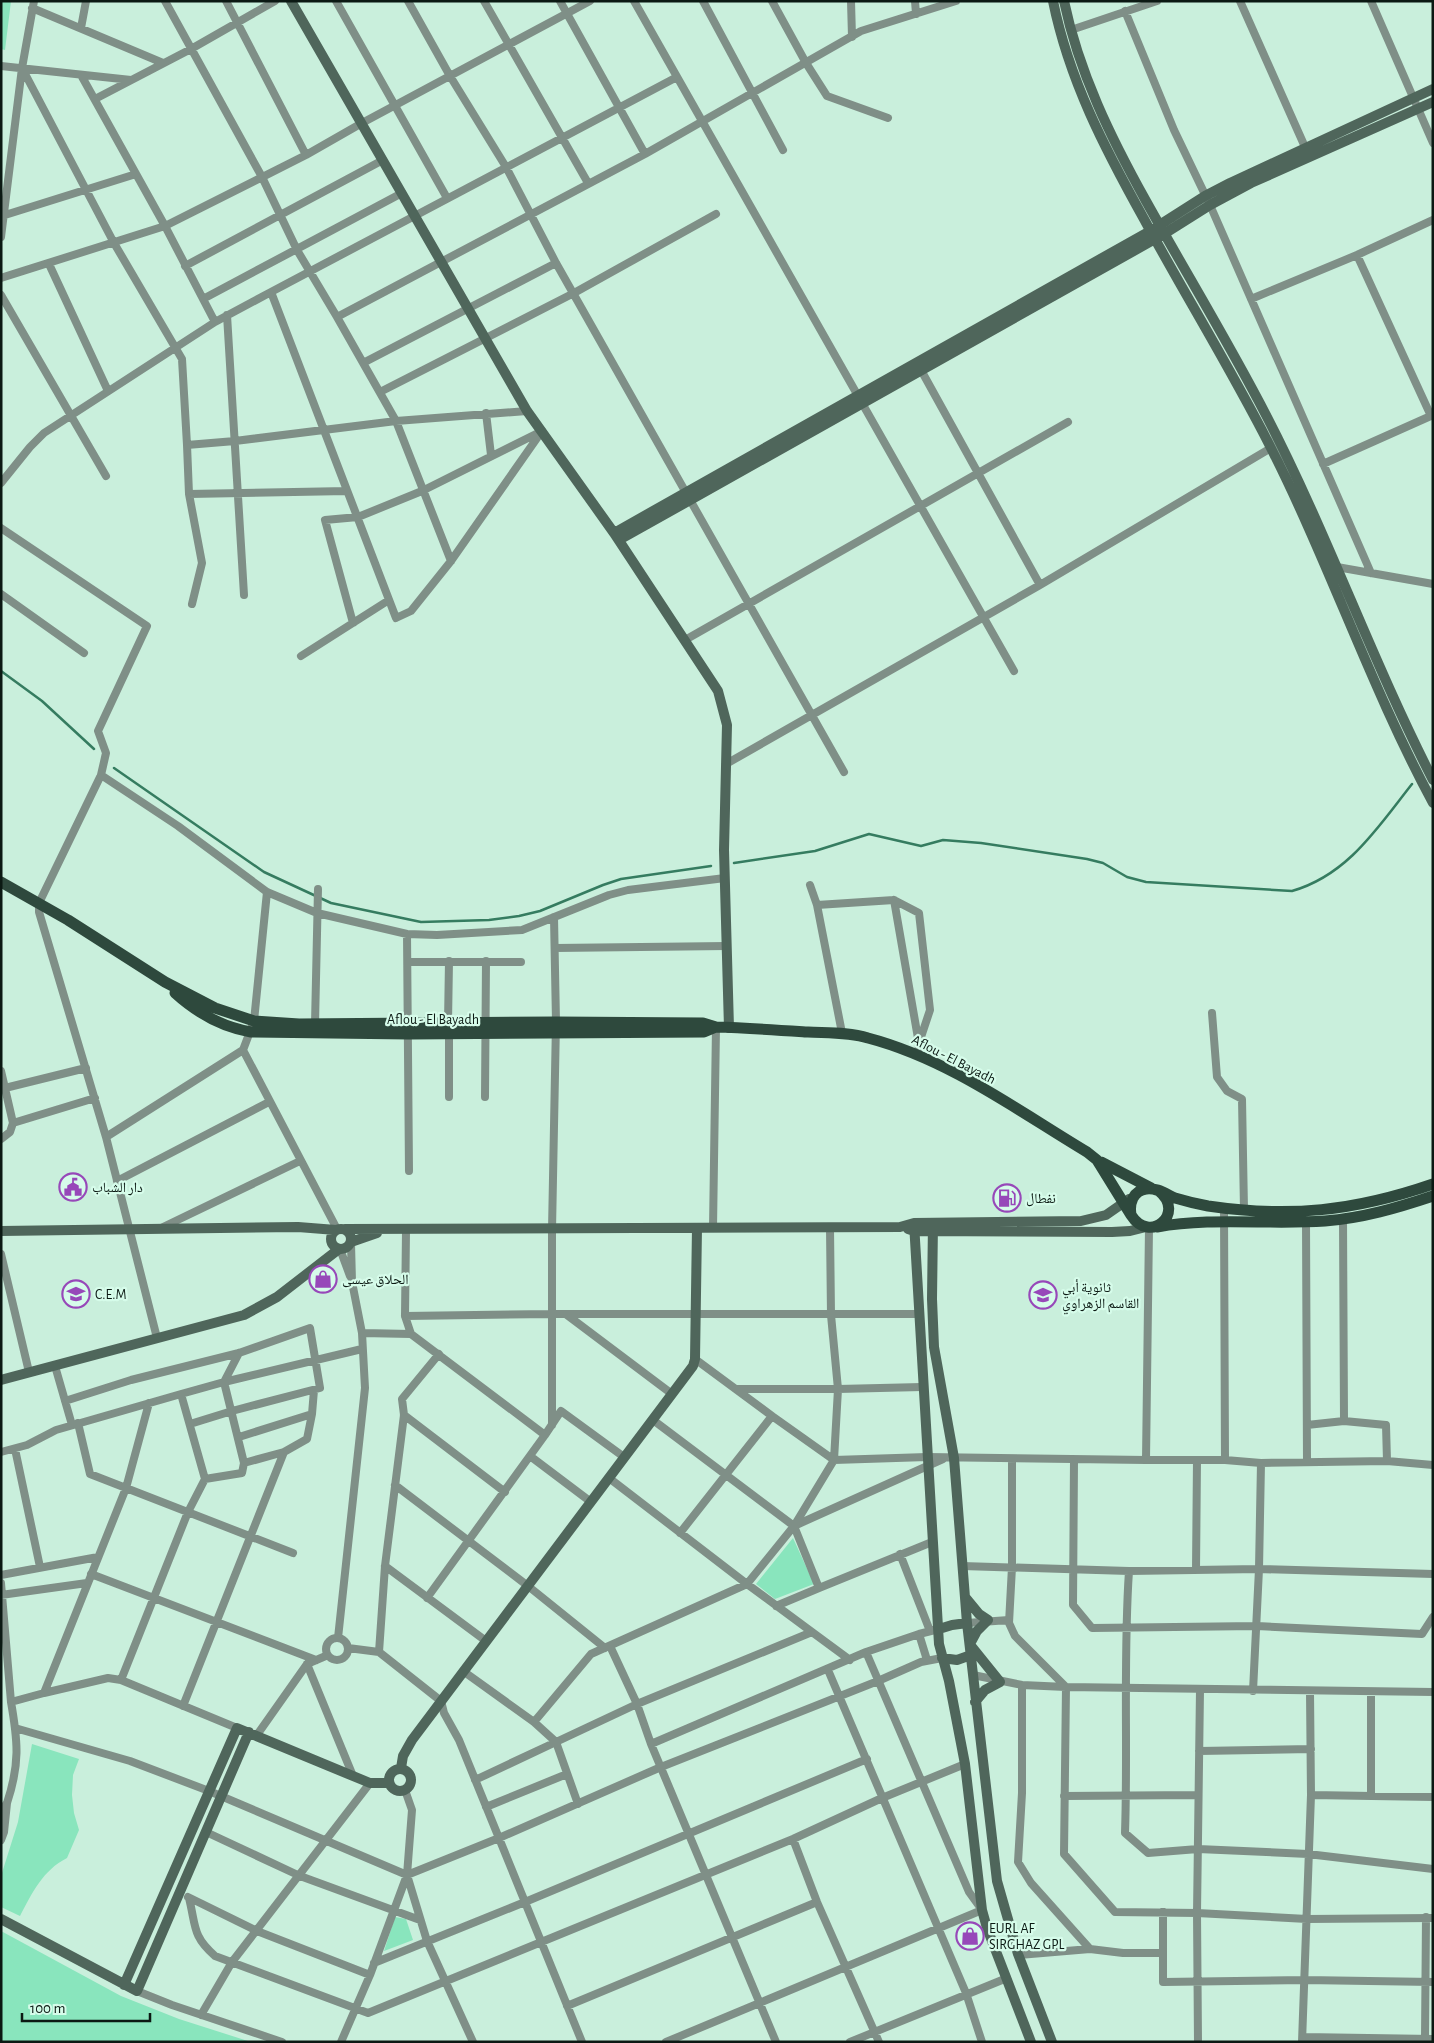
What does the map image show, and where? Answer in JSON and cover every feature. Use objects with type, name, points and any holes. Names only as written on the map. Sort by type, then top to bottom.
[{"type":"main road","name":"Aflou - El Bayadh","points":[[1,882],[40,903],[165,982],[253,1027],[556,1028],[703,1024],[729,1028],[842,1033],[866,1037],[918,1056],[981,1088],[1097,1160],[1129,1199],[1131,1215],[1140,1225],[1149,1227]]},
{"type":"main road","name":"Aflou - El Bayadh","points":[[253,1027],[277,1024],[315,1024],[409,1028]]},
{"type":"main road","points":[[1097,1160],[1139,1183],[1191,1202],[1244,1210],[1290,1212],[1346,1208],[1377,1202],[1433,1184]]},
{"type":"main road","points":[[1129,1199],[1143,1190],[1156,1190],[1167,1200],[1169,1212],[1163,1222],[1149,1227]]},
{"type":"main road","points":[[1149,1227],[1189,1222],[1306,1222],[1343,1219],[1384,1212],[1433,1196]]},
{"type":"street","points":[[80,28],[86,1]]},
{"type":"street","points":[[165,1],[262,178],[297,250],[338,317],[396,421],[451,561]]},
{"type":"street","points":[[226,1],[306,155]]},
{"type":"street","points":[[95,98],[191,49],[275,1]]},
{"type":"street","points":[[291,1],[527,410],[709,675],[721,700],[727,725],[725,878],[729,1028]]},
{"type":"street","points":[[336,1],[447,198]]},
{"type":"street","points":[[408,1],[450,76],[506,167],[556,263],[844,772]]},
{"type":"street","points":[[484,1],[588,183]]},
{"type":"street","points":[[560,1],[645,154]]},
{"type":"street","points":[[1,278],[165,226],[306,155],[395,105],[590,1]]},
{"type":"street","points":[[634,1],[1014,671]]},
{"type":"street","points":[[703,1],[783,150]]},
{"type":"street","points":[[772,1],[806,63],[827,96],[888,118]]},
{"type":"street","points":[[852,1],[852,37]]},
{"type":"street","points":[[915,1],[916,14]]},
{"type":"street","points":[[338,317],[645,154],[861,31],[956,1]]},
{"type":"street","points":[[1053,1],[1074,73],[1094,125],[1266,414],[1303,490],[1433,780]]},
{"type":"street","points":[[1064,1],[1071,30],[1103,120],[1157,232],[1271,448],[1293,494],[1369,670],[1433,803]]},
{"type":"street","points":[[1071,30],[1157,1]]},
{"type":"street","points":[[1240,1],[1305,147]]},
{"type":"street","points":[[1371,1],[1433,143]]},
{"type":"street","points":[[1,237],[5,215],[4,199],[22,68],[33,5],[80,28],[164,63]]},
{"type":"street","points":[[1125,11],[1174,130],[1208,201],[1371,573]]},
{"type":"street","points":[[1,66],[131,80]]},
{"type":"street","points":[[22,68],[114,243],[182,359],[189,494],[202,562],[192,604]]},
{"type":"street","points":[[81,75],[165,226],[215,322]]},
{"type":"street","points":[[1,482],[44,433],[215,322],[562,138],[618,106],[677,77]]},
{"type":"street","points":[[860,399],[921,370],[1208,201],[1305,147],[1433,89]]},
{"type":"street","points":[[1208,201],[1260,180],[1433,102]]},
{"type":"street","points":[[186,266],[383,160]]},
{"type":"street","points":[[5,215],[136,174]]},
{"type":"street","points":[[204,299],[402,193]]},
{"type":"street","points":[[380,392],[574,293],[716,214]]},
{"type":"street","points":[[1251,299],[1357,255],[1433,220]]},
{"type":"street","points":[[616,537],[1157,232]]},
{"type":"street","points":[[1323,464],[1432,415],[1357,255]]},
{"type":"street","points":[[363,363],[556,263]]},
{"type":"street","points":[[49,264],[108,391]]},
{"type":"street","points":[[270,292],[396,618],[411,611],[451,561],[542,431]]},
{"type":"street","points":[[1,294],[106,476]]},
{"type":"street","points":[[227,315],[244,595]]},
{"type":"street","points":[[921,370],[1040,584]]},
{"type":"street","points":[[187,445],[235,441],[396,421],[527,410]]},
{"type":"street","points":[[486,413],[491,455]]},
{"type":"street","points":[[685,640],[1068,422]]},
{"type":"street","points":[[353,622],[325,520],[358,517],[422,491],[542,431]]},
{"type":"street","points":[[726,764],[984,617],[1271,448]]},
{"type":"street","points":[[189,494],[346,491]]},
{"type":"street","points":[[1,528],[147,626],[98,731],[106,753],[101,775],[40,903],[41,922],[106,1137],[157,1338]]},
{"type":"street","points":[[1337,567],[1433,584]]},
{"type":"street","points":[[1,594],[84,652]]},
{"type":"street","points":[[301,656],[389,600]]},
{"type":"street","points":[[101,775],[178,826],[267,892],[317,910],[407,934],[437,935],[522,930],[609,895],[628,890],[725,878]]},
{"type":"street","points":[[810,885],[817,905],[842,1033]]},
{"type":"street","points":[[315,1024],[318,889]]},
{"type":"street","points":[[106,1137],[244,1050],[253,1027],[267,892]]},
{"type":"street","points":[[817,905],[894,900],[919,913],[930,1010],[919,1044],[918,1056]]},
{"type":"street","points":[[894,900],[919,1044]]},
{"type":"street","points":[[552,1425],[552,1230],[556,1028],[554,917]]},
{"type":"street","points":[[407,934],[409,1171]]},
{"type":"street","points":[[555,948],[727,946]]},
{"type":"street","points":[[449,961],[449,1097]]},
{"type":"street","points":[[485,1097],[486,961]]},
{"type":"street","points":[[408,962],[521,962]]},
{"type":"street","points":[[1212,1013],[1217,1078],[1227,1091],[1242,1099],[1244,1210]]},
{"type":"street","points":[[713,1228],[716,1027]]},
{"type":"street","points":[[244,1050],[300,1161],[340,1230],[350,1233],[352,1282],[362,1333],[366,1388],[338,1638]]},
{"type":"street","points":[[5,1088],[86,1068]]},
{"type":"street","points":[[1,1072],[13,1123],[10,1132],[1,1139]]},
{"type":"street","points":[[13,1123],[94,1098]]},
{"type":"street","points":[[117,1181],[270,1102]]},
{"type":"street","points":[[157,1230],[300,1161]]},
{"type":"street","points":[[934,1227],[1081,1221],[1106,1214],[1129,1199]]},
{"type":"street","points":[[1224,1208],[1226,1460]]},
{"type":"street","points":[[1343,1219],[1344,1421]]},
{"type":"street","points":[[1306,1222],[1307,1462]]},
{"type":"street","points":[[914,1227],[932,1542],[934,1630]]},
{"type":"street","points":[[934,1227],[932,1299],[934,1347],[951,1458],[975,1702],[997,1881],[1018,1955],[1052,2042]]},
{"type":"street","points":[[1,1231],[298,1228],[340,1230],[552,1230],[934,1227],[1112,1232],[1149,1227],[1146,1460]]},
{"type":"street","points":[[298,1228],[322,1235],[336,1246],[347,1247],[351,1242],[388,1230]]},
{"type":"street","points":[[401,1768],[403,1756],[412,1740],[693,1366],[695,1359],[697,1228]]},
{"type":"street","points":[[534,1722],[591,1654],[746,1584],[794,1526],[834,1460],[838,1389],[831,1315],[830,1228]]},
{"type":"street","points":[[340,1230],[331,1237],[352,1282]]},
{"type":"street","points":[[406,1230],[405,1316],[412,1334],[545,1435]]},
{"type":"street","points":[[1,1380],[244,1315],[262,1307],[323,1261],[336,1246]]},
{"type":"street","points":[[1,1254],[29,1372]]},
{"type":"street","points":[[405,1316],[918,1314]]},
{"type":"street","points":[[567,1315],[672,1394]]},
{"type":"street","points":[[65,1400],[131,1380],[239,1353],[310,1328],[320,1388],[190,1424]]},
{"type":"street","points":[[362,1333],[412,1334]]},
{"type":"street","points":[[1,1452],[27,1445],[56,1430],[75,1424],[224,1382],[362,1349]]},
{"type":"street","points":[[205,1479],[242,1474],[244,1463],[239,1437],[224,1382],[239,1353]]},
{"type":"street","points":[[379,1652],[385,1566],[404,1415],[402,1400],[439,1354]]},
{"type":"street","points":[[695,1359],[834,1460],[927,1462],[951,1458],[1226,1460],[1261,1463],[1386,1460],[1433,1465]]},
{"type":"street","points":[[56,1366],[65,1400],[75,1424],[90,1474],[293,1553]]},
{"type":"street","points":[[736,1389],[922,1387]]},
{"type":"street","points":[[244,1463],[284,1452],[307,1439],[314,1390]]},
{"type":"street","points":[[121,1680],[188,1512],[205,1479],[181,1394]]},
{"type":"street","points":[[44,1693],[126,1488],[149,1403]]},
{"type":"street","points":[[428,1598],[561,1411],[624,1457]]},
{"type":"street","points":[[239,1437],[312,1414]]},
{"type":"street","points":[[404,1415],[505,1492]]},
{"type":"street","points":[[680,1533],[772,1416]]},
{"type":"street","points":[[653,1420],[794,1526],[819,1588]]},
{"type":"street","points":[[1308,1424],[1344,1421],[1386,1424],[1386,1460]]},
{"type":"street","points":[[15,1449],[40,1567]]},
{"type":"street","points":[[183,1706],[284,1452]]},
{"type":"street","points":[[530,1456],[591,1502]]},
{"type":"street","points":[[1012,1459],[1012,1567],[1009,1620],[1010,1627],[1015,1636],[1066,1687],[1064,1854],[1115,1912],[1197,1913],[1307,1919],[1430,1917],[1429,2039],[1302,2039],[1305,1980],[1307,1919],[1308,1854],[1311,1795],[1310,1692]]},
{"type":"street","points":[[1074,1460],[1073,1605],[1092,1628],[1257,1626],[1422,1634],[1433,1617]]},
{"type":"street","points":[[1196,1570],[1197,1460]]},
{"type":"street","points":[[794,1526],[927,1462]]},
{"type":"street","points":[[1253,1691],[1259,1569],[1261,1463]]},
{"type":"street","points":[[609,1478],[746,1584],[850,1660]]},
{"type":"street","points":[[395,1485],[608,1647],[637,1704],[651,1744],[776,2042]]},
{"type":"street","points":[[776,1606],[932,1542]]},
{"type":"street","points":[[900,1554],[934,1630],[949,1681],[965,1764],[982,1910],[987,1928],[1031,2042]]},
{"type":"street","points":[[1,1575],[98,1557]]},
{"type":"street","points":[[385,1566],[486,1641]]},
{"type":"street","points":[[962,1566],[1130,1571],[1259,1569],[1433,1574]]},
{"type":"street","points":[[1130,1571],[1125,1628],[1127,1688],[1125,1833],[1148,1853],[1198,1849],[1308,1854],[1433,1869]]},
{"type":"street","points":[[91,1574],[316,1660]]},
{"type":"street","points":[[1,1583],[11,1702],[18,1744],[14,1782],[7,1804],[4,1832],[1,1840]]},
{"type":"street","points":[[2,1594],[87,1583]]},
{"type":"street","points":[[965,1596],[971,1606],[988,1620]]},
{"type":"street","points":[[15,1728],[130,1761],[209,1791],[407,1874],[499,1838],[661,1767],[927,1660],[942,1658],[957,1660],[970,1648],[977,1631],[988,1620]]},
{"type":"street","points":[[651,1744],[828,1670],[866,1652],[952,1624],[1009,1620]]},
{"type":"street","points":[[475,1780],[637,1704],[812,1632]]},
{"type":"street","points":[[918,1634],[927,1660]]},
{"type":"street","points":[[338,1638],[345,1641],[348,1648],[346,1655],[340,1659],[333,1659],[328,1655],[327,1644],[331,1639],[338,1638]]},
{"type":"street","points":[[348,1648],[379,1652],[441,1701],[444,1713],[459,1740],[582,2042]]},
{"type":"street","points":[[970,1648],[1000,1682]]},
{"type":"street","points":[[866,1652],[969,1892],[982,1910]]},
{"type":"street","points":[[137,1991],[221,1796],[253,1734],[307,1664],[328,1655]]},
{"type":"street","points":[[307,1664],[353,1776]]},
{"type":"street","points":[[828,1670],[966,1994],[982,2042]]},
{"type":"street","points":[[464,1671],[534,1722],[556,1742],[578,1804]]},
{"type":"street","points":[[973,1675],[1022,1685],[1066,1687],[1310,1692],[1433,1692]]},
{"type":"street","points":[[11,1702],[108,1678],[121,1680],[370,1783],[389,1783]]},
{"type":"street","points":[[975,1702],[985,1690],[1000,1682]]},
{"type":"street","points":[[1022,1685],[1022,1793],[1018,1862],[1031,1883],[1090,1949]]},
{"type":"street","points":[[1,1691],[10,1690]]},
{"type":"street","points":[[1198,2042],[1197,1913],[1200,1690]]},
{"type":"street","points":[[1371,1692],[1371,1796]]},
{"type":"street","points":[[124,1985],[237,1728]]},
{"type":"street","points":[[1199,1750],[1311,1749]]},
{"type":"street","points":[[374,1963],[867,1759]]},
{"type":"street","points":[[189,1898],[196,1934],[203,1945],[215,1956],[368,2013],[793,1838],[882,1798],[965,1764]]},
{"type":"street","points":[[401,1768],[408,1771],[411,1778],[410,1785],[405,1790],[393,1789],[389,1783],[391,1772],[401,1768]]},
{"type":"street","points":[[486,1807],[567,1774]]},
{"type":"street","points":[[201,2015],[232,1962],[370,1783]]},
{"type":"street","points":[[341,2042],[370,1975],[407,1874],[412,1810],[405,1790]]},
{"type":"street","points":[[1064,1796],[1126,1794],[1198,1795]]},
{"type":"street","points":[[1311,1795],[1433,1797]]},
{"type":"street","points":[[1,1811],[7,1804]]},
{"type":"street","points":[[206,1832],[300,1876],[420,1920]]},
{"type":"street","points":[[793,1838],[817,1902],[847,1966],[879,2042]]},
{"type":"street","points":[[407,1874],[427,1941],[473,2042]]},
{"type":"street","points":[[180,1892],[257,1931],[370,1975]]},
{"type":"street","points":[[567,2006],[817,1902]]},
{"type":"street","points":[[666,2042],[982,1910]]},
{"type":"street","points":[[1163,1912],[1163,1982],[1429,1981]]},
{"type":"street","points":[[1,1919],[137,1991],[282,2042]]},
{"type":"street","points":[[1018,1955],[1090,1949],[1123,1953],[1163,1953]]},
{"type":"street","points":[[850,2042],[1007,1978]]},
{"type":"green space","points":[[1,1],[11,1],[5,50],[1,49]]},
{"type":"green space","points":[[793,1538],[814,1584],[775,1599],[756,1584]]},
{"type":"green space","points":[[32,1744],[79,1759],[73,1775],[72,1795],[74,1813],[79,1830],[67,1858],[51,1869],[39,1883],[20,1916],[1,1907],[1,1876],[18,1822]]},
{"type":"green space","points":[[395,1917],[406,1919],[413,1940],[384,1951]]},
{"type":"green space","points":[[1,1931],[121,1996],[179,2019],[251,2042],[1,2042]]},
{"type":"waterway","points":[[1,671],[42,701],[94,749]]},
{"type":"waterway","points":[[114,768],[264,872],[331,903],[421,922],[489,920],[519,916],[540,911],[621,879],[711,866]]},
{"type":"waterway","points":[[734,863],[815,851],[869,834],[921,846],[943,840],[981,843],[1087,859],[1103,863],[1127,877],[1146,882],[1292,891],[1312,884],[1330,874],[1346,861],[1374,833],[1412,784]]},
{"type":"place","name":"دار الشباب","points":[[73,1187]]},
{"type":"place","name":"نفطال","points":[[1007,1198]]},
{"type":"place","name":"الحلاق عيسى","points":[[323,1279]]},
{"type":"place","name":"C.E.M","points":[[76,1294]]},
{"type":"place","name":"ثانوية أبي القاسم الزهراوي","points":[[1043,1295]]},
{"type":"place","name":"EURL AF SIRGHAZ GPL","points":[[970,1936]]}]
